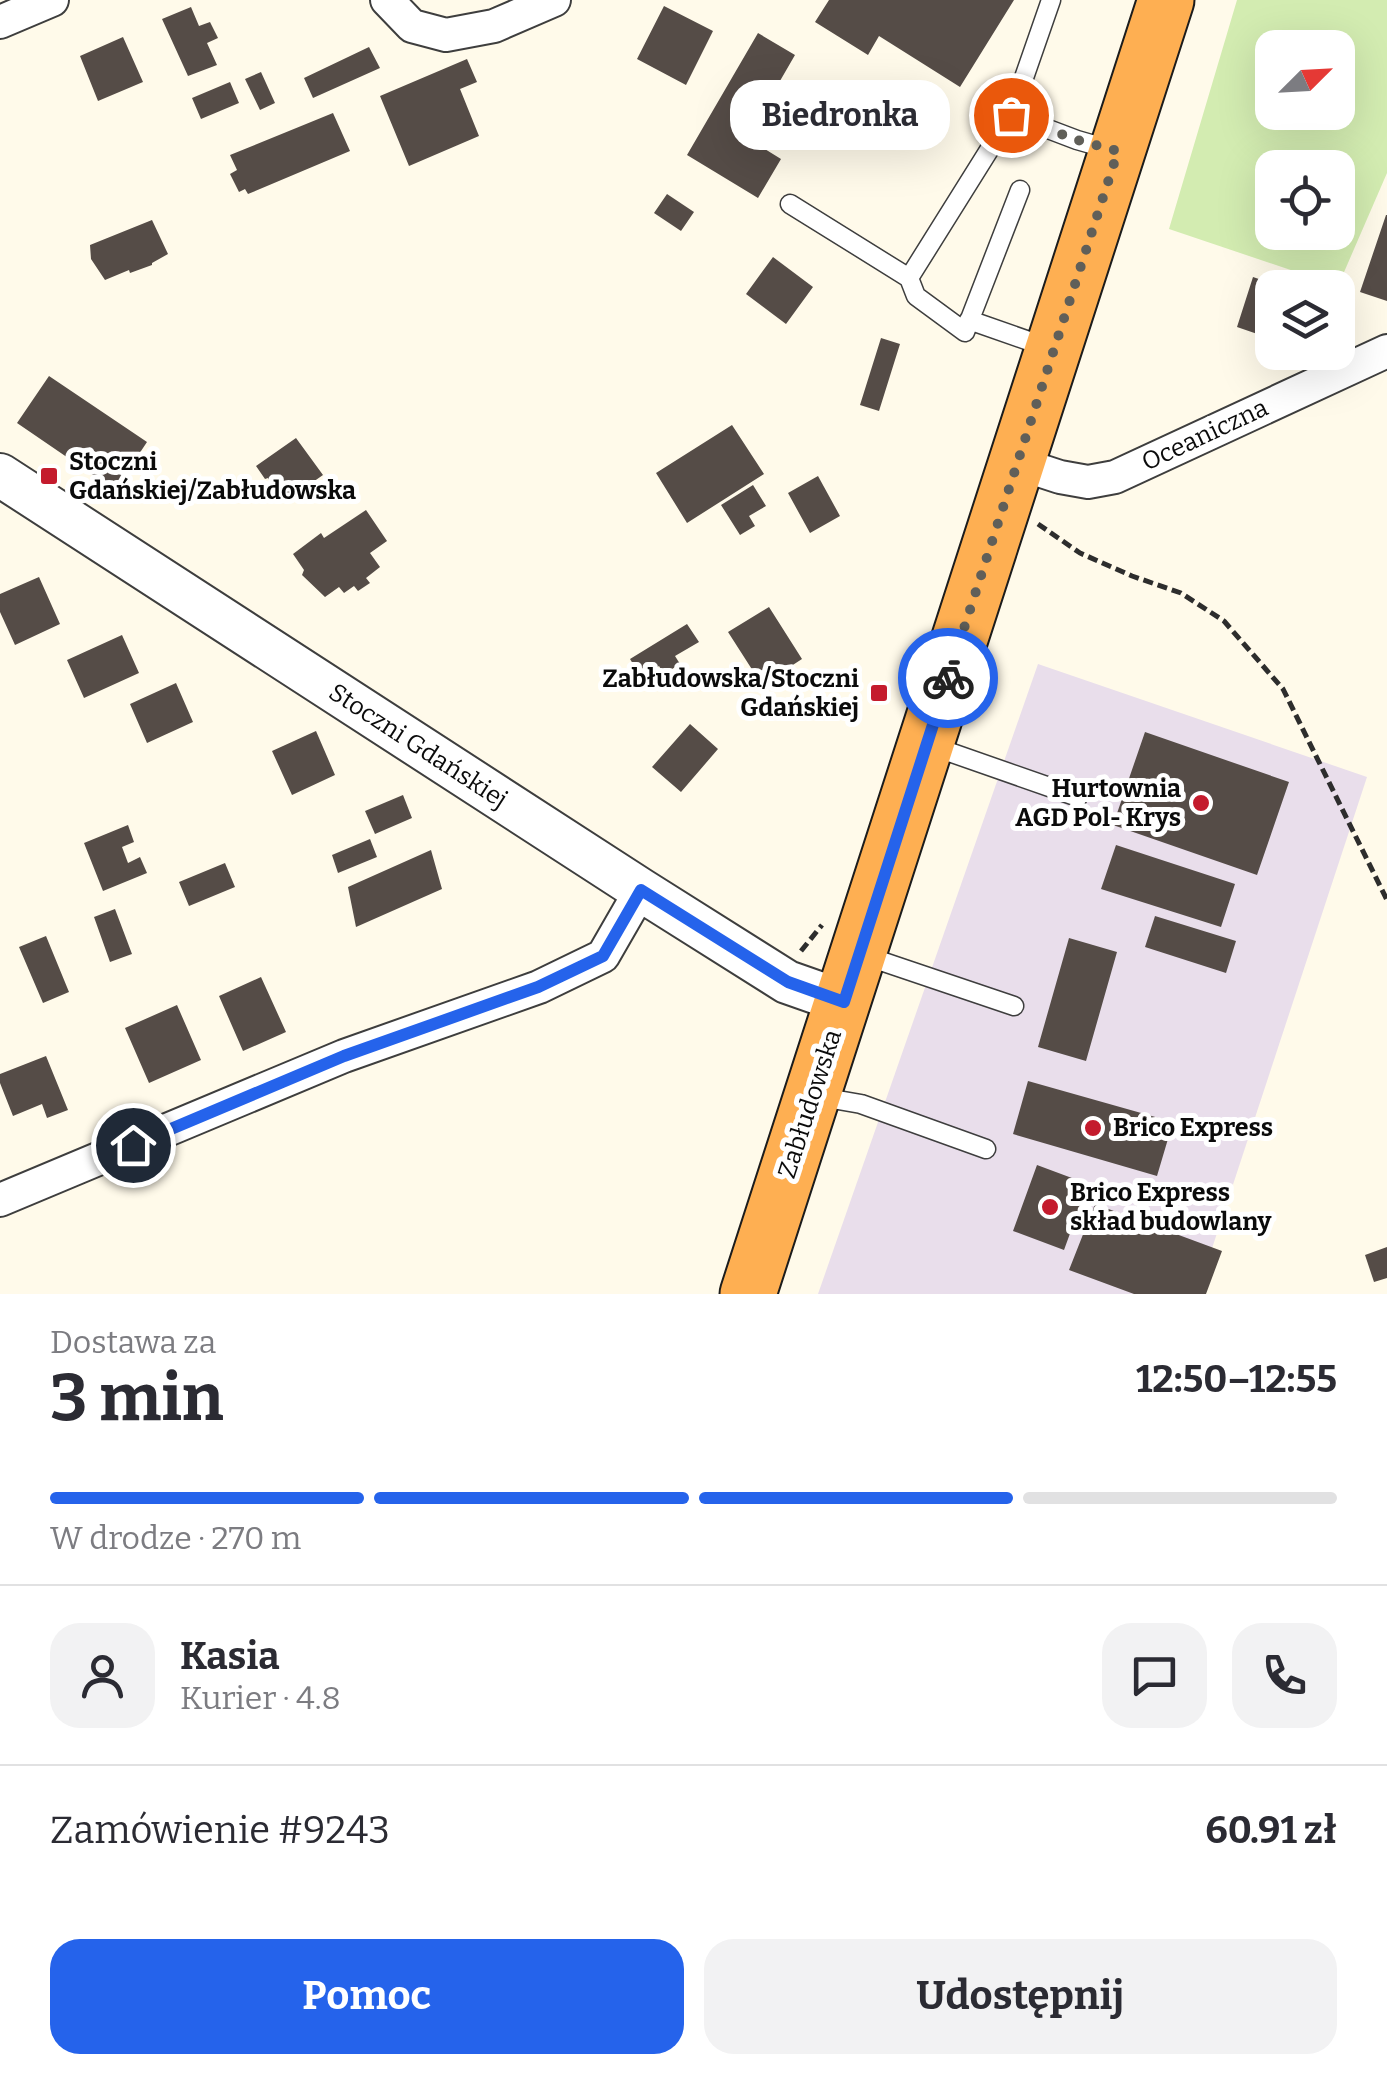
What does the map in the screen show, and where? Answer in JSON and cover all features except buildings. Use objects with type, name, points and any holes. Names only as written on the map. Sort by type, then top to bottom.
[{"type":"highway","name":"Zabłudowska","points":[[748,1294],[1166,0]]},
{"type":"street","points":[[0,22],[52,0]]},
{"type":"street","points":[[387,0],[412,26],[446,35],[494,26],[554,0]]},
{"type":"street","name":"Oceaniczna","points":[[1017,464],[1088,482],[1114,477],[1387,351]]},
{"type":"street","name":"Stoczni Gdańskiej","points":[[0,475],[788,982],[852,978]]},
{"type":"street","points":[[0,1200],[344,1056],[555,979],[603,956],[641,890]]},
{"type":"lane","points":[[909,278],[1011,115],[1051,0]]},
{"type":"lane","points":[[1011,115],[1118,151]]},
{"type":"lane","points":[[790,204],[909,278],[916,296],[965,332],[1020,190]]},
{"type":"lane","points":[[970,320],[1054,350]]},
{"type":"lane","points":[[926,744],[1078,797]]},
{"type":"lane","points":[[852,978],[1014,1006]]},
{"type":"lane","points":[[812,1096],[860,1104],[986,1149]]},
{"type":"path","points":[[1001,514],[1042,525],[1080,554],[1181,593],[1224,621],[1283,689],[1387,900]]},
{"type":"shaded area","points":[[1038,664],[1367,777],[1197,1294],[818,1294]]},
{"type":"green space","points":[[1237,0],[1387,0],[1387,173],[1355,247],[1355,150],[1255,150],[1255,250],[1354,250],[1345,270],[1291,270],[1169,229]]},
{"type":"way so far","points":[[948,678],[1118,151],[1011,115]]},
{"type":"place","name":"Biedronka","points":[[1011,115]]},
{"type":"place","name":"Stoczni Gdańskiej/Zabłudowska","points":[[49,476]]},
{"type":"place","name":"Zabłudowska/Stoczni Gdańskiej","points":[[879,693]]},
{"type":"place","name":"Hurtownia AGD Pol- Krys","points":[[1201,803]]},
{"type":"place","name":"Brico Express","points":[[1093,1128]]},
{"type":"place","name":"Brico Express skład budowlany","points":[[1050,1207]]},
{"type":"route","points":[[133,1145],[344,1056],[538,987],[603,956],[641,890],[788,982],[844,1002],[948,678]]}]
